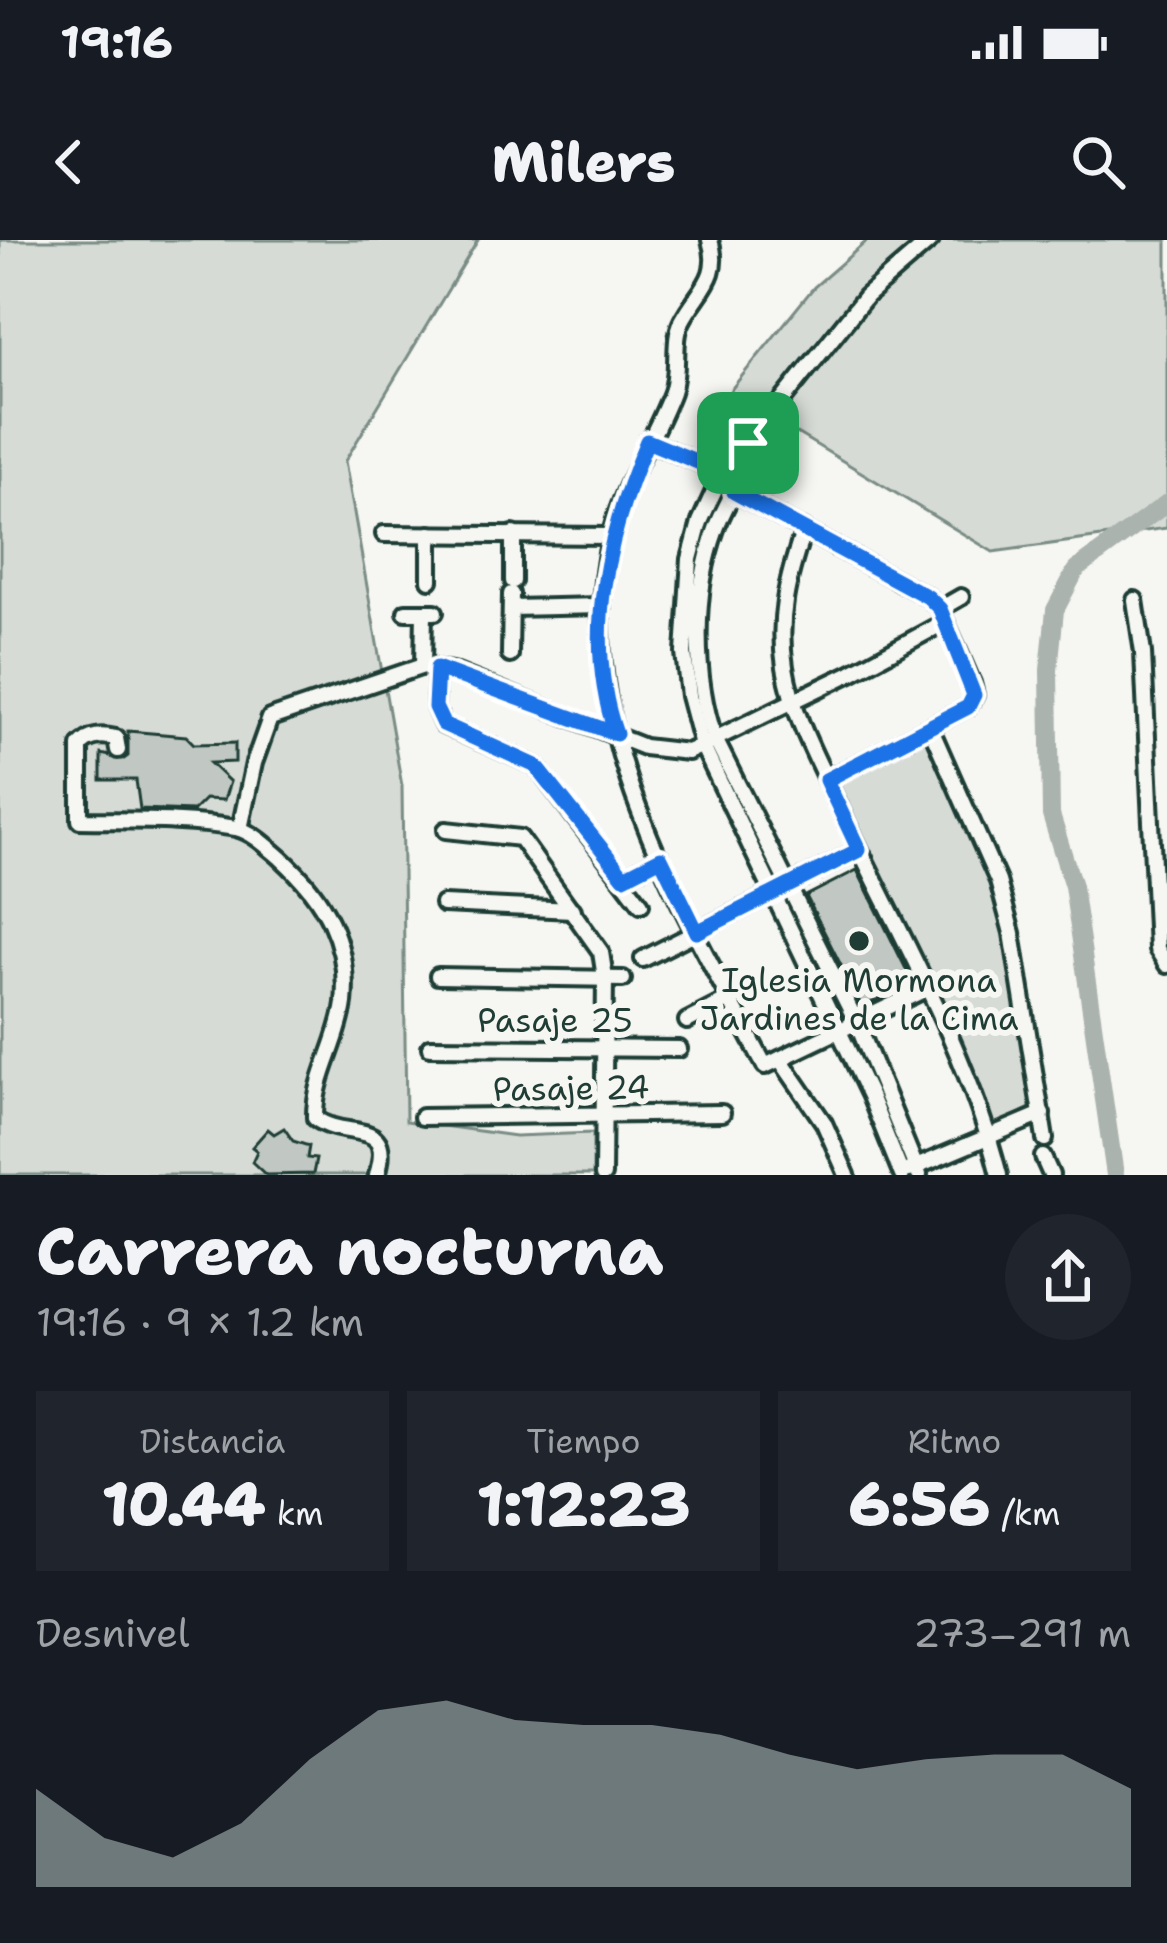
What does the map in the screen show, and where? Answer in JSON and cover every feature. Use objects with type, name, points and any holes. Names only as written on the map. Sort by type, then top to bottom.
[{"type":"street","points":[[710,240],[716,263],[711,281],[680,323],[679,370],[671,396],[647,441],[610,536],[602,606],[604,675],[626,778],[765,1066],[928,988]]},
{"type":"street","points":[[910,1172],[774,893],[709,742],[684,653],[686,586],[700,522],[730,454],[748,443],[866,296],[931,240]]},
{"type":"street","points":[[647,441],[722,472],[734,492],[928,597],[942,616],[974,695],[968,707],[826,780]]},
{"type":"street","points":[[748,443],[748,463],[717,525],[703,585],[701,662],[709,742],[790,885],[857,1023],[910,1172]]},
{"type":"street","points":[[803,532],[782,609],[785,667],[793,699],[806,741],[928,988],[989,1137],[999,1175]]},
{"type":"street","points":[[384,534],[610,536]]},
{"type":"street","points":[[430,534],[430,580]]},
{"type":"street","points":[[510,655],[513,535]]},
{"type":"street","points":[[512,589],[602,606]]},
{"type":"street","points":[[240,829],[254,763],[271,718],[430,667],[660,752],[688,752],[851,673],[942,616],[962,597]]},
{"type":"street","points":[[1135,600],[1160,857],[1157,949],[1167,965]]},
{"type":"street","points":[[406,612],[429,612],[430,667],[435,707],[443,724],[536,766],[641,904]]},
{"type":"street","points":[[930,728],[998,881],[1012,933],[1045,1139]]},
{"type":"street","points":[[118,750],[116,738],[104,735],[87,738],[80,746],[80,820],[240,829],[298,874],[332,920],[343,967],[343,1007],[314,1100],[315,1118],[332,1128],[365,1133],[380,1141],[384,1152],[377,1175]]},
{"type":"street","points":[[446,830],[520,838],[601,952],[606,1047],[603,1175]]},
{"type":"street","points":[[643,958],[859,850]]},
{"type":"street","points":[[624,877],[661,858]]},
{"type":"street","points":[[442,904],[574,910]]},
{"type":"street","points":[[438,976],[623,979]]},
{"type":"street","points":[[687,1021],[730,999]]},
{"type":"street","name":"Pasaje 25","points":[[430,1047],[680,1049]]},
{"type":"street","points":[[780,1059],[824,1123],[847,1175]]},
{"type":"street","name":"Pasaje 24","points":[[422,1118],[722,1114]]},
{"type":"street","points":[[910,1172],[1042,1114]]},
{"type":"street","points":[[1043,1157],[1051,1175]]},
{"type":"shaded area","points":[[0,240],[478,240],[345,461],[402,786],[406,1121],[515,1136],[593,1133],[593,1175],[0,1175]]},
{"type":"shaded area","points":[[868,240],[1167,240],[1167,528],[993,552],[790,429],[725,397],[814,287]]},
{"type":"shaded area","points":[[927,734],[991,879],[1009,945],[1032,1107],[990,1128],[936,992],[834,781]]},
{"type":"building","points":[[128,731],[186,736],[194,744],[235,743],[235,762],[210,763],[230,782],[224,800],[205,799],[193,811],[140,809],[136,780],[101,780],[101,754],[128,756]]},
{"type":"building","name":"Iglesia Mormona Jardines de la Cima","points":[[857,870],[913,983],[862,1007],[806,896]]},
{"type":"building","points":[[284,1128],[293,1141],[309,1146],[307,1158],[316,1159],[313,1174],[266,1175],[252,1162],[257,1151],[252,1147],[268,1129],[274,1134]]},
{"type":"waterway","points":[[1115,1175],[1073,886],[1051,815],[1049,670],[1055,610],[1076,570],[1167,503]]},
{"type":"place","name":"Iglesia Mormona Jardines de la Cima","points":[[859,941]]},
{"type":"route","points":[[647,441],[722,472],[730,454],[748,443],[748,463],[734,492],[928,597],[940,609],[974,695],[968,707],[826,780],[859,850],[697,932],[661,858],[624,877],[536,766],[443,724],[435,707],[437,668],[616,734],[608,712],[602,606],[610,536],[647,441]]}]
